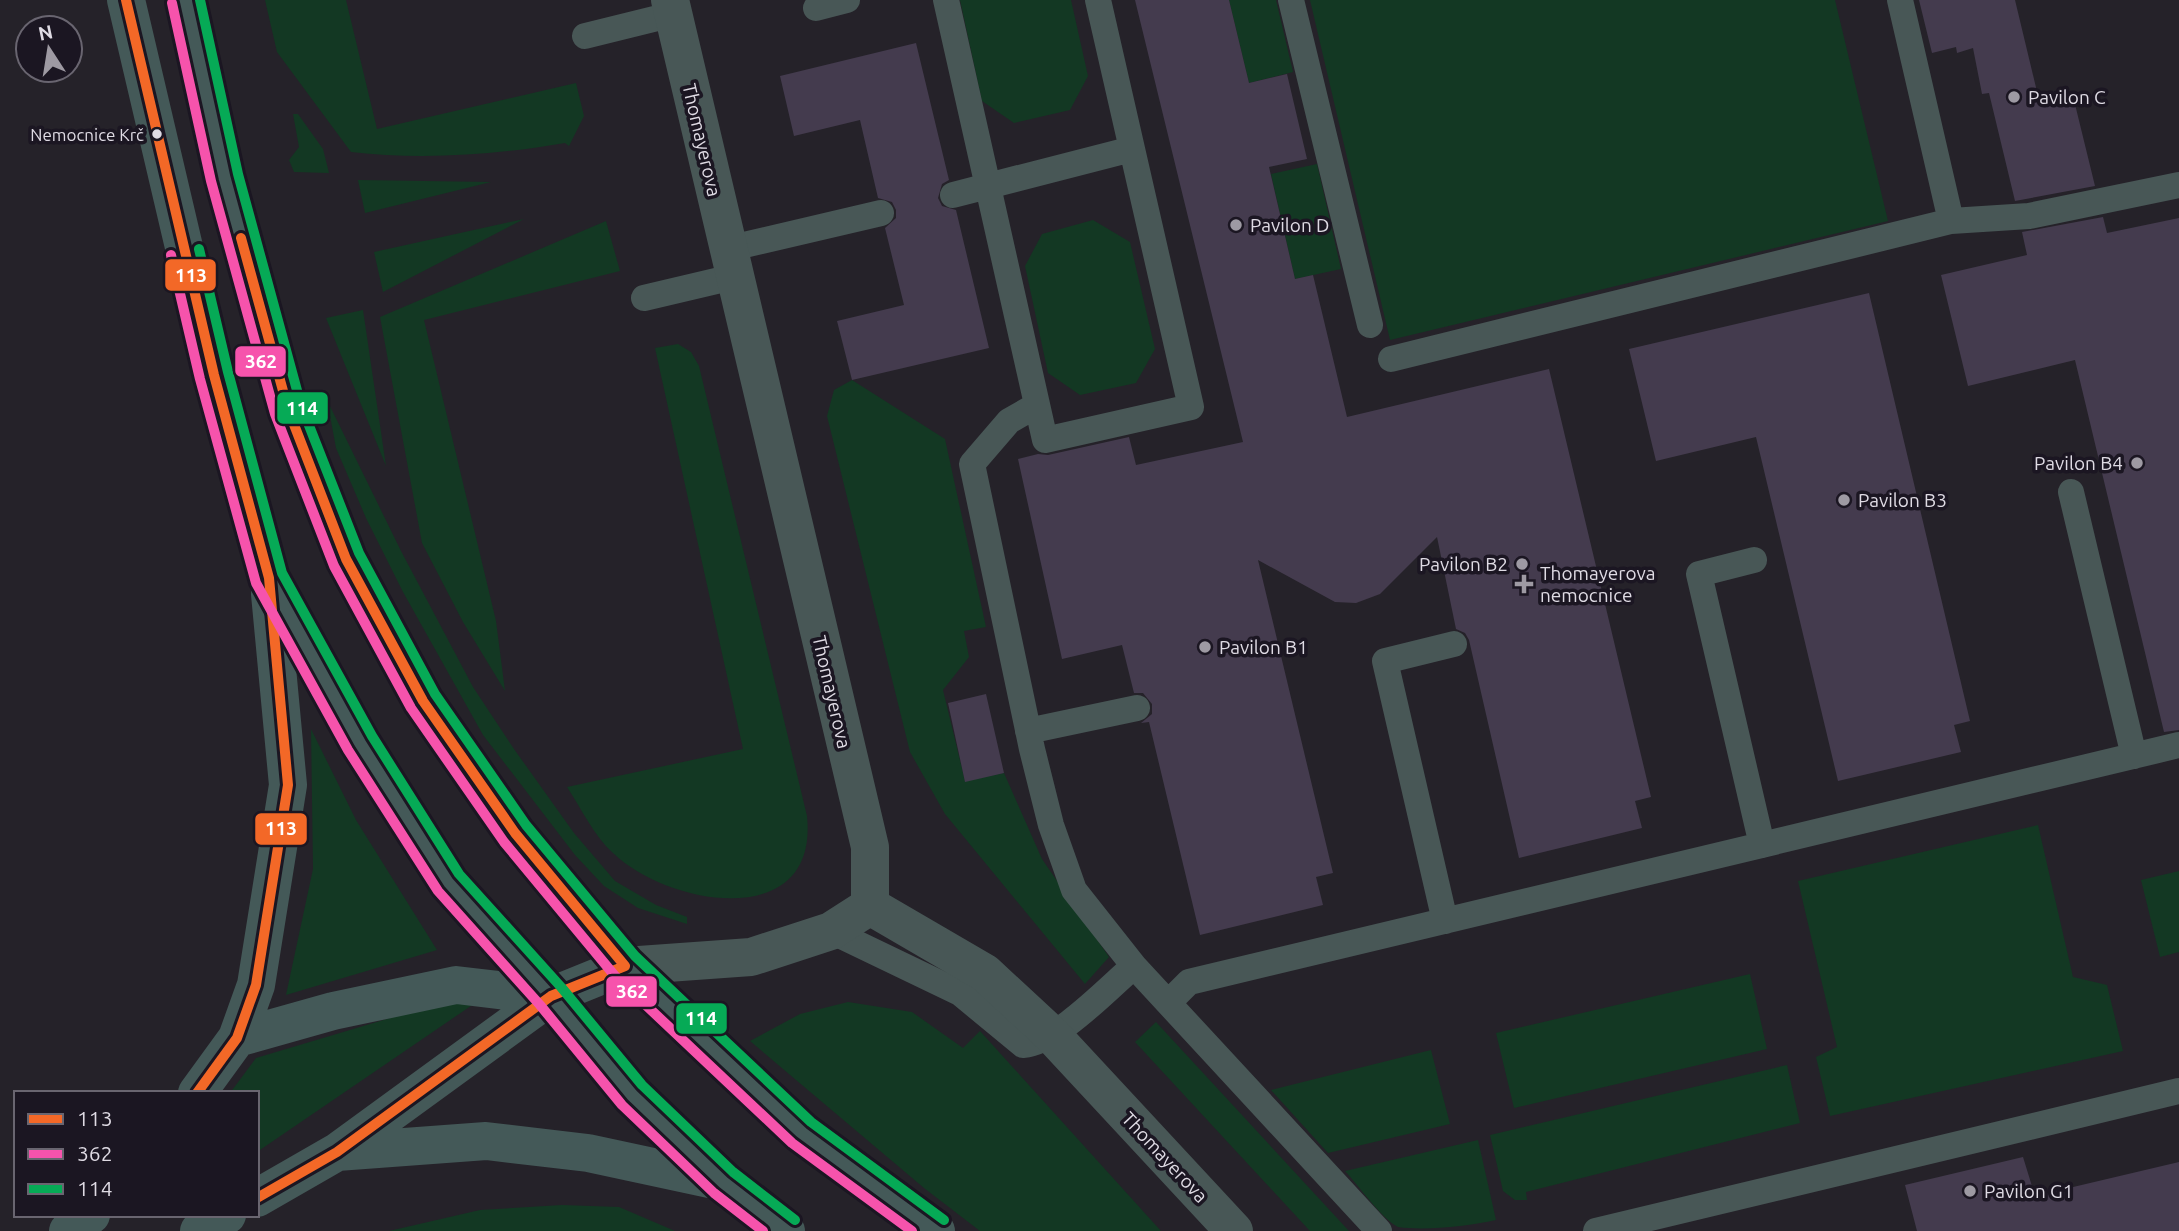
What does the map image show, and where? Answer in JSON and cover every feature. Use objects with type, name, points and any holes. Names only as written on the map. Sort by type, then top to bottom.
[{"type":"main road","points":[[126,0],[214,376],[269,578],[288,785],[256,985],[237,1038],[198,1091]]},
{"type":"main road","points":[[186,0],[224,177],[288,409],[346,559],[424,701],[515,833],[625,966],[802,1133],[936,1231]]},
{"type":"main road","points":[[269,578],[360,743],[448,882],[551,996],[632,1095],[724,1183],[786,1231]]},
{"type":"main road","points":[[259,1197],[337,1152],[472,1057],[551,996],[625,966]]},
{"type":"main road","points":[[237,1038],[333,1011],[456,985],[551,996]]},
{"type":"main road","points":[[337,1152],[486,1141],[588,1153],[724,1183]]},
{"type":"main road","points":[[68,1231],[88,1217]]},
{"type":"main road","points":[[199,1231],[224,1217]]},
{"type":"street","name":"Thomayerova","points":[[672,7],[730,263],[870,846],[870,906],[985,974],[1052,1035],[1234,1231]]},
{"type":"street","points":[[625,966],[732,960],[831,931],[870,906]]},
{"type":"lane","points":[[816,8],[847,0]]},
{"type":"lane","points":[[946,0],[1045,440],[1191,407],[1098,0]]},
{"type":"lane","points":[[1291,0],[1370,325]]},
{"type":"lane","points":[[1900,0],[1951,221]]},
{"type":"lane","points":[[585,36],[672,7]]},
{"type":"lane","points":[[953,195],[1132,149]]},
{"type":"lane","points":[[1391,359],[1951,221],[2029,216],[2179,185]]},
{"type":"lane","points":[[644,298],[730,263],[881,213]]},
{"type":"lane","points":[[1038,405],[1009,421],[972,464],[1028,731],[1051,825],[1074,890],[1134,966],[1379,1231]]},
{"type":"lane","points":[[2071,492],[2134,756]]},
{"type":"lane","points":[[1754,560],[1699,574],[1762,845]]},
{"type":"lane","points":[[1445,921],[1385,661],[1454,644]]},
{"type":"lane","points":[[1028,731],[1137,708]]},
{"type":"lane","points":[[1169,1002],[1189,982],[2179,745]]},
{"type":"lane","points":[[831,931],[960,993],[1023,1045],[1036,1044],[1052,1035],[1134,966]]},
{"type":"lane","points":[[1596,1231],[2179,1091]]},
{"type":"green space","points":[[265,0],[346,0],[377,129],[576,83],[584,116],[569,146],[565,143],[512,151],[431,156],[351,152],[277,52]]},
{"type":"green space","points":[[960,0],[1071,0],[1088,76],[1070,110],[1014,123],[982,101]]},
{"type":"green space","points":[[1229,0],[1276,0],[1293,72],[1249,83]]},
{"type":"green space","points":[[1310,0],[1835,0],[1888,221],[1390,340]]},
{"type":"green space","points":[[293,114],[298,114],[323,149],[329,173],[294,172],[289,160],[299,147]]},
{"type":"green space","points":[[1317,164],[1341,269],[1295,279],[1271,174]]},
{"type":"green space","points":[[358,180],[491,182],[365,213]]},
{"type":"green space","points":[[524,219],[383,292],[374,252]]},
{"type":"green space","points":[[1093,220],[1130,242],[1155,349],[1136,383],[1080,395],[1048,373],[1025,266],[1042,234]]},
{"type":"green space","points":[[606,221],[620,271],[424,320],[496,621],[505,691],[463,622],[422,543],[380,317]]},
{"type":"green space","points":[[363,310],[386,466],[326,318]]},
{"type":"green space","points":[[678,344],[691,352],[699,366],[807,816],[804,853],[790,878],[766,893],[736,898],[702,896],[669,886],[638,872],[606,846],[567,787],[743,749],[655,348]]},
{"type":"green space","points":[[852,380],[945,439],[986,627],[964,631],[969,657],[943,690],[965,781],[1004,773],[1042,859],[1109,957],[1085,984],[945,814],[910,752],[827,416],[834,390]]},
{"type":"green space","points":[[327,400],[401,551],[473,687],[514,749],[574,833],[615,881],[656,905],[687,917],[687,924],[638,908],[604,886],[575,855],[483,735],[403,592],[366,518],[336,448]]},
{"type":"green space","points":[[311,729],[356,820],[437,950],[286,995],[313,869]]},
{"type":"green space","points":[[2038,825],[2073,977],[2107,985],[2123,1051],[1830,1116],[1816,1057],[1837,1047],[1798,881]]},
{"type":"green space","points":[[2179,871],[2179,952],[2160,957],[2141,880]]},
{"type":"green space","points":[[1750,974],[1767,1049],[1514,1108],[1496,1033]]},
{"type":"green space","points":[[474,993],[484,997],[259,1151],[259,1091],[231,1091],[256,1058]]},
{"type":"green space","points":[[848,1002],[912,1012],[963,1048],[980,1031],[1161,1231],[980,1231],[924,1188],[750,1041],[800,1014]]},
{"type":"green space","points":[[1156,1022],[1349,1231],[1310,1231],[1135,1042]]},
{"type":"green space","points":[[1431,1050],[1450,1124],[1328,1153],[1271,1090]]},
{"type":"green space","points":[[1787,1065],[1800,1123],[1526,1192],[1527,1200],[1515,1200],[1503,1191],[1490,1135]]},
{"type":"green space","points":[[1478,1140],[1496,1220],[1447,1227],[1398,1227],[1377,1209],[1345,1171]]},
{"type":"green space","points":[[562,1205],[619,1207],[675,1231],[389,1231],[480,1210]]},
{"type":"building","points":[[1135,0],[1229,0],[1249,83],[1287,74],[1307,159],[1269,167],[1295,279],[1313,275],[1347,417],[1549,369],[1651,797],[1635,801],[1642,828],[1519,858],[1469,640],[1465,633],[1456,629],[1437,537],[1380,594],[1356,603],[1335,602],[1258,560],[1333,873],[1316,877],[1323,905],[1200,935],[1149,722],[1141,723],[1152,714],[1152,704],[1143,693],[1134,693],[1122,645],[1062,659],[1018,459],[1129,437],[1136,465],[1243,442]]},
{"type":"building","name":"Pavilon C","points":[[1919,0],[2015,0],[2039,100],[2072,92],[2095,186],[2015,201],[1989,93],[1982,94],[1973,48],[1957,53],[1956,47],[1932,53]]},
{"type":"building","points":[[916,43],[949,180],[942,184],[938,198],[942,206],[956,210],[989,348],[852,380],[837,321],[904,305],[885,228],[896,218],[896,210],[892,202],[878,198],[860,120],[794,136],[780,76]]},
{"type":"building","name":"Pavilon B4","points":[[2103,217],[2107,233],[2179,218],[2179,730],[2164,732],[2075,360],[1968,386],[1941,275],[2027,255],[2022,232]]},
{"type":"building","name":"Pavilon B3","points":[[1869,293],[1970,721],[1954,725],[1961,752],[1838,781],[1756,437],[1656,461],[1629,349]]},
{"type":"building","points":[[986,694],[1004,773],[965,782],[948,703]]},
{"type":"building","points":[[2023,1157],[2035,1196],[2179,1162],[2179,1231],[1917,1231],[1905,1185]]},
{"type":"transit line","name":"113","points":[[126,0],[214,375],[269,578],[288,785],[256,985],[237,1038],[198,1091]]},
{"type":"transit line","name":"114","points":[[200,0],[238,174],[301,405],[359,553],[435,694],[526,825],[635,956],[811,1122],[944,1220]]},
{"type":"transit line","name":"362","points":[[172,3],[211,181],[275,414],[334,566],[411,708],[504,842],[615,976],[792,1143],[912,1231]]},
{"type":"transit line","name":"113","points":[[241,238],[288,409],[346,559],[423,701],[515,833],[625,966]]},
{"type":"transit line","name":"114","points":[[199,249],[228,372],[282,573],[372,736],[459,874],[561,987],[642,1085],[733,1172],[795,1220]]},
{"type":"transit line","name":"362","points":[[171,255],[200,379],[256,583],[348,750],[438,891],[540,1005],[622,1105],[714,1193],[763,1231]]},
{"type":"transit line","name":"113","points":[[259,1197],[337,1152],[551,996],[625,966]]},
{"type":"place","name":"Pavilon C","points":[[2014,97]]},
{"type":"place","name":"Nemocnice Krč","points":[[157,134]]},
{"type":"place","name":"Pavilon D","points":[[1236,225]]},
{"type":"place","name":"Pavilon B4","points":[[2137,463]]},
{"type":"place","name":"Pavilon B3","points":[[1844,500]]},
{"type":"place","name":"Pavilon B2","points":[[1522,564]]},
{"type":"place","name":"Thomayerova nemocnice","points":[[1524,584]]},
{"type":"place","name":"Pavilon B1","points":[[1205,647]]},
{"type":"place","name":"Pavilon G1","points":[[1970,1191]]}]
